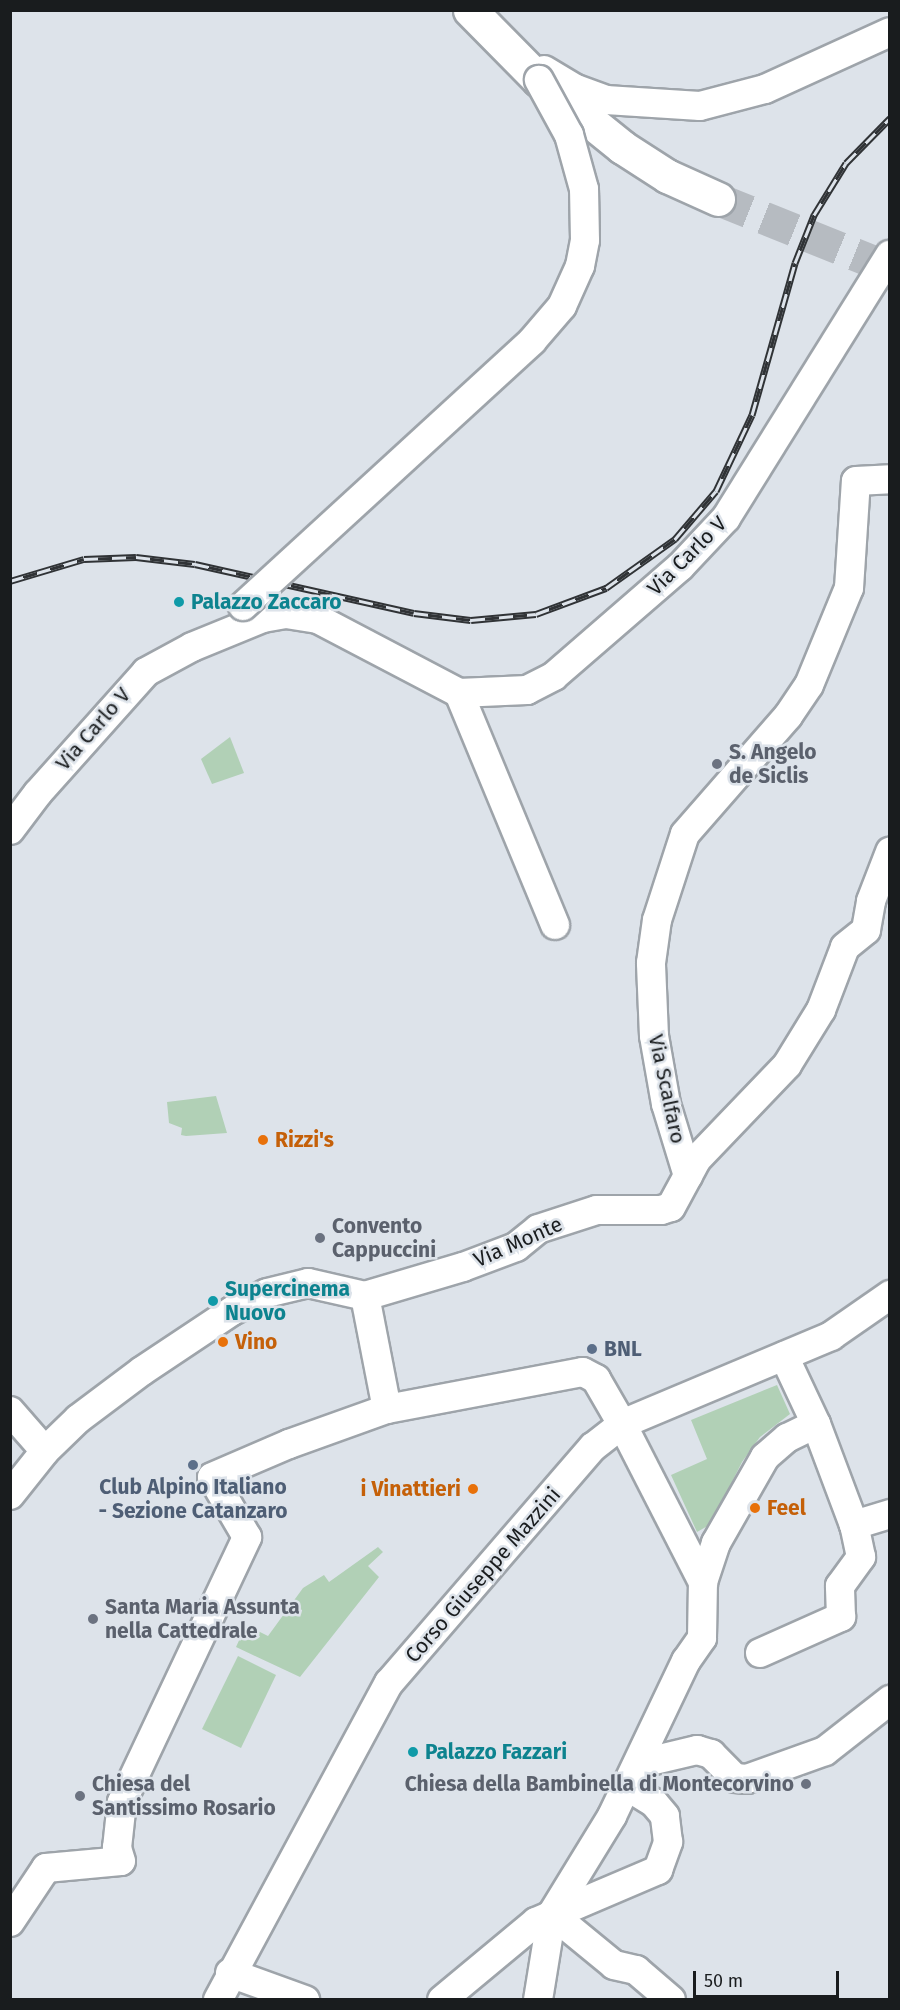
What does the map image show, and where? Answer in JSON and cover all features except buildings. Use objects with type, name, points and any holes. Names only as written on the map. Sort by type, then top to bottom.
[{"type":"main road","points":[[470,10],[539,80],[622,147],[667,176],[718,199]]},
{"type":"street","points":[[496,36],[567,84],[606,100],[700,106],[737,98],[804,72],[890,32]]},
{"type":"street","points":[[192,647],[243,606],[532,341],[562,306],[580,267],[585,240],[584,189],[569,135],[539,80]]},
{"type":"street","name":"Via Carlo V","points":[[10,830],[131,685],[159,663],[263,618],[286,614],[318,619],[459,693],[527,690],[554,676],[703,546],[746,490],[890,255]]},
{"type":"street","name":"Via Scalfaro","points":[[688,1176],[666,1104],[654,1036],[651,963],[657,920],[686,834],[799,702],[849,588],[856,481],[890,479]]},
{"type":"street","points":[[459,693],[555,925]]},
{"type":"street","points":[[688,1176],[707,1147],[787,1065],[815,1020],[845,947],[866,930],[871,901],[890,852]]},
{"type":"street","name":"Via Monte","points":[[45,1451],[78,1419],[142,1371],[232,1311],[267,1293],[308,1283],[365,1296],[463,1267],[516,1247],[538,1229],[597,1210],[661,1210],[675,1202],[688,1176]]},
{"type":"street","name":"Corso Giuseppe Mazzini","points":[[218,2000],[230,1973],[389,1683],[592,1447],[622,1424],[831,1336],[890,1295]]},
{"type":"street","points":[[365,1296],[387,1409]]},
{"type":"street","points":[[760,1653],[838,1618],[842,1612],[840,1586],[861,1557],[854,1525],[816,1424],[784,1356]]},
{"type":"street","points":[[10,1922],[46,1868],[121,1861],[117,1848],[122,1802],[187,1660],[247,1538],[212,1477],[289,1444],[387,1409],[576,1371],[596,1379],[622,1424],[703,1582]]},
{"type":"street","points":[[10,1411],[45,1451],[10,1495]]},
{"type":"street","points":[[442,2000],[536,1922],[552,1914],[580,1889],[686,1661],[702,1638],[703,1582],[716,1543],[760,1463],[787,1438],[816,1424]]},
{"type":"street","points":[[854,1525],[890,1514]]},
{"type":"street","points":[[633,1775],[697,1750],[711,1754],[735,1778],[747,1779],[825,1750],[890,1700]]},
{"type":"street","points":[[580,1889],[648,1876],[664,1860],[668,1832],[665,1816],[633,1775]]},
{"type":"street","points":[[538,2000],[552,1914]]},
{"type":"street","points":[[552,1914],[614,1965],[636,1970],[672,2000]]},
{"type":"street","points":[[230,1973],[303,1999]]},
{"type":"green space","points":[[230,737],[244,773],[212,784],[201,759]]},
{"type":"green space","points":[[216,1096],[227,1133],[186,1136],[181,1135],[182,1128],[169,1123],[167,1102]]},
{"type":"green space","points":[[777,1385],[790,1414],[760,1437],[742,1462],[711,1524],[697,1532],[671,1475],[707,1459],[691,1420]]},
{"type":"green space","points":[[378,1547],[383,1552],[368,1566],[379,1577],[300,1677],[236,1647],[246,1625],[268,1636],[303,1588],[324,1575],[329,1582]]},
{"type":"green space","points":[[238,1656],[276,1675],[241,1748],[202,1729]]},
{"type":"tunnel","points":[[718,199],[890,268]]},
{"type":"railway","points":[[10,581],[84,559],[136,557],[195,564],[414,613],[471,620],[536,614],[606,588],[675,539],[716,491],[752,415],[795,263],[814,215],[846,163],[890,118]]},
{"type":"place","name":"Palazzo Zaccaro","points":[[179,602]]},
{"type":"place","name":"S. Angelo de Siclis","points":[[717,764]]},
{"type":"place","name":"Rizzi's","points":[[263,1140]]},
{"type":"place","name":"Convento Cappuccini","points":[[320,1238]]},
{"type":"place","name":"Supercinema Nuovo","points":[[213,1301]]},
{"type":"place","name":"Vino","points":[[223,1342]]},
{"type":"place","name":"BNL","points":[[592,1349]]},
{"type":"place","name":"Club Alpino Italiano - Sezione Catanzaro","points":[[193,1465]]},
{"type":"place","name":"i Vinattieri","points":[[473,1489]]},
{"type":"place","name":"Feel","points":[[755,1508]]},
{"type":"place","name":"Santa Maria Assunta nella Cattedrale","points":[[93,1619]]},
{"type":"place","name":"Palazzo Fazzari","points":[[413,1752]]},
{"type":"place","name":"Chiesa della Bambinella di Montecorvino","points":[[806,1784]]},
{"type":"place","name":"Chiesa del Santissimo Rosario","points":[[80,1796]]}]
